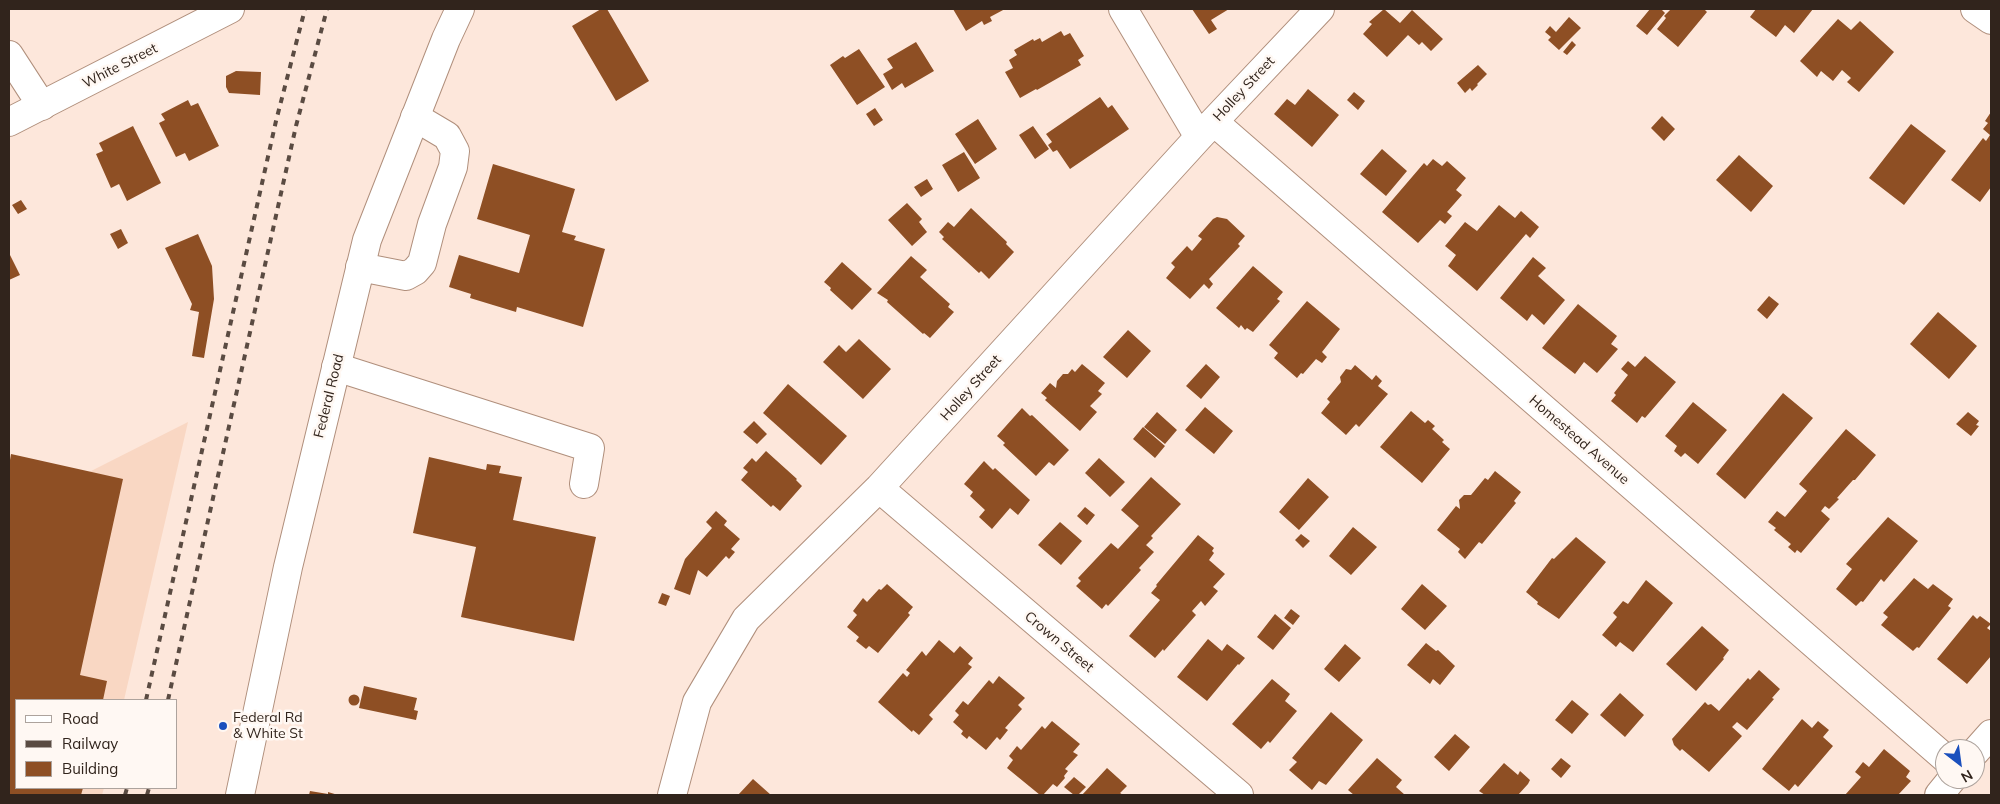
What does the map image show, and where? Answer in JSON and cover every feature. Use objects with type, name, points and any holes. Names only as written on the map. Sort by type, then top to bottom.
[{"type":"street","name":"White Street","points":[[9,122],[230,9]]},
{"type":"street","name":"Federal Road","points":[[240,795],[288,566],[367,240],[446,39],[460,9]]},
{"type":"street","name":"Homestead Avenue","points":[[1123,9],[1206,130],[1935,750]]},
{"type":"street","name":"Holley Street","points":[[672,795],[697,702],[746,619],[879,488],[1206,130],[1320,9]]},
{"type":"street","points":[[1975,9],[1991,20]]},
{"type":"street","points":[[9,54],[42,106]]},
{"type":"street","points":[[360,267],[406,276],[415,271],[422,263],[432,224],[453,167],[454,151],[446,136],[415,117]]},
{"type":"street","points":[[336,367],[590,448],[584,484]]},
{"type":"street","name":"Crown Street","points":[[879,488],[1239,795]]},
{"type":"shaded area","points":[[188,422],[124,699],[15,699],[15,789],[104,789],[102,795],[9,795],[9,510],[10,512]]},
{"type":"building","points":[[601,9],[607,9],[649,81],[616,101],[572,26]]},
{"type":"building","points":[[953,9],[1005,9],[990,17],[992,21],[984,25],[982,21],[966,31]]},
{"type":"building","points":[[1192,9],[1229,9],[1211,20],[1217,29],[1209,34]]},
{"type":"building","points":[[1384,9],[1400,23],[1412,10],[1443,39],[1431,51],[1422,42],[1419,45],[1408,35],[1387,57],[1363,34],[1372,24],[1369,22]]},
{"type":"building","points":[[1650,9],[1661,9],[1665,13],[1647,35],[1636,26]]},
{"type":"building","points":[[1671,9],[1704,9],[1707,12],[1678,47],[1657,29],[1666,18],[1664,16]]},
{"type":"building","points":[[1756,9],[1813,9],[1794,33],[1785,25],[1776,37],[1750,17]]},
{"type":"building","points":[[1569,17],[1581,28],[1559,50],[1548,40],[1551,37],[1545,32],[1550,26],[1556,32]]},
{"type":"building","points":[[1838,19],[1851,30],[1860,21],[1894,52],[1859,92],[1847,82],[1851,78],[1842,70],[1833,81],[1821,71],[1817,77],[1800,61]]},
{"type":"building","points":[[1061,31],[1064,36],[1070,33],[1084,56],[1078,60],[1081,65],[1020,98],[1005,72],[1013,68],[1009,60],[1017,55],[1014,50],[1033,39],[1034,41],[1040,38],[1042,42]]},
{"type":"building","points":[[1572,41],[1576,45],[1567,55],[1563,52]]},
{"type":"building","points":[[916,42],[934,71],[905,88],[902,83],[892,90],[883,74],[893,68],[887,59]]},
{"type":"building","points":[[859,49],[885,87],[857,105],[830,65],[843,56],[845,58]]},
{"type":"building","points":[[1478,65],[1487,74],[1472,91],[1470,88],[1465,93],[1457,83]]},
{"type":"building","points":[[236,71],[261,72],[260,95],[229,93],[226,87],[226,76]]},
{"type":"building","points":[[1308,89],[1339,115],[1312,147],[1274,114],[1287,99],[1295,105]]},
{"type":"building","points":[[1354,92],[1365,101],[1358,110],[1347,100]]},
{"type":"building","points":[[1100,97],[1108,108],[1112,105],[1129,129],[1070,169],[1057,150],[1053,152],[1048,145],[1052,142],[1046,134]]},
{"type":"building","points":[[188,100],[191,106],[198,103],[219,146],[189,161],[185,153],[176,157],[159,123],[165,120],[161,114]]},
{"type":"building","points":[[875,108],[883,120],[874,126],[866,114]]},
{"type":"building","points":[[1991,112],[1991,187],[1980,202],[1951,180],[1983,138],[1986,141],[1990,135],[1983,129],[1988,123],[1985,121]]},
{"type":"building","points":[[1662,116],[1675,129],[1664,141],[1651,128]]},
{"type":"building","points":[[978,119],[997,149],[975,164],[955,134]]},
{"type":"building","points":[[1911,124],[1946,151],[1904,205],[1869,178]]},
{"type":"building","points":[[133,126],[161,183],[127,201],[119,184],[111,188],[96,154],[103,151],[99,143]]},
{"type":"building","points":[[1033,126],[1049,149],[1035,159],[1019,135]]},
{"type":"building","points":[[1382,149],[1407,171],[1386,196],[1360,174]]},
{"type":"building","points":[[964,152],[980,178],[958,192],[942,165]]},
{"type":"building","points":[[1739,155],[1773,186],[1751,212],[1716,180]]},
{"type":"building","points":[[1433,159],[1442,166],[1447,161],[1466,178],[1456,190],[1462,195],[1447,212],[1452,216],[1445,224],[1440,220],[1418,243],[1382,212],[1424,163],[1427,166]]},
{"type":"building","points":[[493,164],[575,189],[562,232],[576,236],[574,240],[605,249],[583,327],[517,307],[516,312],[470,298],[471,294],[449,287],[459,255],[519,273],[530,235],[477,219]]},
{"type":"building","points":[[927,179],[933,189],[921,197],[914,187]]},
{"type":"building","points":[[21,200],[27,209],[18,214],[12,205]]},
{"type":"building","points":[[907,203],[922,219],[919,222],[927,232],[912,246],[888,220]]},
{"type":"building","points":[[1499,205],[1515,218],[1521,211],[1539,227],[1530,238],[1526,234],[1477,291],[1448,266],[1456,255],[1445,246],[1465,222],[1477,231]]},
{"type":"building","points":[[971,208],[1007,242],[1006,244],[1014,252],[989,279],[981,271],[979,273],[942,239],[944,237],[939,232],[948,222],[954,227]]},
{"type":"building","points":[[1217,217],[1227,219],[1245,236],[1238,244],[1240,246],[1209,279],[1213,284],[1209,289],[1204,284],[1190,299],[1166,278],[1175,267],[1171,263],[1187,246],[1192,251],[1202,239],[1198,236]]},
{"type":"building","points":[[121,229],[128,243],[118,249],[110,234]]},
{"type":"building","points":[[198,234],[212,266],[214,299],[204,358],[192,356],[199,312],[190,310],[192,304],[165,248]]},
{"type":"building","points":[[9,253],[20,275],[9,280]]},
{"type":"building","points":[[911,256],[927,270],[920,277],[950,304],[948,307],[954,312],[930,338],[887,302],[888,300],[877,293]]},
{"type":"building","points":[[1533,257],[1546,268],[1538,276],[1565,300],[1544,325],[1532,314],[1527,321],[1500,298]]},
{"type":"building","points":[[842,262],[872,289],[852,310],[824,282]]},
{"type":"building","points":[[1253,266],[1283,292],[1277,299],[1280,301],[1253,332],[1247,328],[1245,330],[1241,325],[1239,328],[1216,308]]},
{"type":"building","points":[[1769,296],[1779,304],[1767,319],[1757,310]]},
{"type":"building","points":[[1307,301],[1340,329],[1322,352],[1327,357],[1322,363],[1316,359],[1297,378],[1274,358],[1278,353],[1269,345]]},
{"type":"building","points":[[1578,304],[1617,336],[1611,344],[1618,349],[1597,373],[1584,362],[1575,374],[1542,348]]},
{"type":"building","points":[[1938,312],[1977,346],[1949,379],[1910,344]]},
{"type":"building","points":[[1128,330],[1151,351],[1127,378],[1103,357]]},
{"type":"building","points":[[859,339],[891,369],[863,399],[823,362],[839,345],[846,352]]},
{"type":"building","points":[[1645,356],[1676,382],[1645,418],[1642,416],[1637,423],[1611,401],[1616,395],[1614,393],[1628,375],[1621,369],[1628,361],[1635,367]]},
{"type":"building","points":[[1082,364],[1105,383],[1098,391],[1102,394],[1090,406],[1097,412],[1080,431],[1045,400],[1047,398],[1041,393],[1050,383],[1056,388],[1057,381],[1063,374],[1068,374],[1072,369],[1075,372]]},
{"type":"building","points":[[1206,364],[1220,377],[1201,399],[1186,386]]},
{"type":"building","points":[[1355,365],[1372,380],[1376,375],[1382,381],[1378,386],[1388,394],[1359,427],[1356,424],[1346,435],[1321,413],[1330,402],[1327,399],[1341,382],[1340,377],[1346,369],[1351,370]]},
{"type":"building","points":[[788,384],[847,436],[821,465],[763,413]]},
{"type":"building","points":[[1783,393],[1813,418],[1745,499],[1716,474]]},
{"type":"building","points":[[1693,402],[1727,430],[1698,464],[1685,453],[1681,457],[1674,451],[1677,446],[1665,436]]},
{"type":"building","points":[[1205,407],[1233,431],[1214,454],[1185,430]]},
{"type":"building","points":[[1022,408],[1069,450],[1054,466],[1049,462],[1036,476],[1003,445],[1005,443],[997,436]]},
{"type":"building","points":[[1411,411],[1425,423],[1428,420],[1435,426],[1432,429],[1444,440],[1442,442],[1450,449],[1422,483],[1380,447]]},
{"type":"building","points":[[1157,412],[1177,430],[1165,444],[1144,427]]},
{"type":"building","points":[[1968,412],[1979,421],[1976,425],[1979,426],[1971,436],[1956,424]]},
{"type":"building","points":[[754,421],[767,434],[757,444],[743,432]]},
{"type":"building","points":[[1143,427],[1165,446],[1155,458],[1133,439]]},
{"type":"building","points":[[1846,429],[1876,455],[1829,509],[1825,506],[1821,511],[1830,519],[1801,553],[1797,550],[1795,553],[1788,547],[1791,544],[1774,530],[1776,528],[1768,522],[1777,511],[1785,517],[1807,491],[1799,484]]},
{"type":"building","points":[[766,451],[797,479],[802,486],[780,511],[773,505],[771,507],[741,480],[748,472],[743,468],[752,458],[756,462]]},
{"type":"building","points":[[11,454],[123,479],[80,675],[107,681],[103,699],[15,699],[15,789],[83,789],[81,795],[9,795],[9,466]]},
{"type":"building","points":[[429,457],[486,470],[487,464],[501,466],[499,473],[522,477],[513,520],[596,537],[574,641],[461,617],[476,547],[413,533]]},
{"type":"building","points":[[1099,458],[1125,482],[1110,497],[1085,473]]},
{"type":"building","points":[[984,461],[993,470],[995,468],[1030,500],[1018,515],[1010,508],[992,529],[979,517],[985,510],[970,496],[973,492],[964,484]]},
{"type":"building","points":[[1495,471],[1521,492],[1514,501],[1516,503],[1482,544],[1479,542],[1465,559],[1458,552],[1460,549],[1437,530],[1456,506],[1460,509],[1459,500],[1464,495],[1471,495],[1485,478],[1488,480]]},
{"type":"building","points":[[1151,477],[1181,504],[1151,536],[1153,538],[1146,545],[1154,552],[1139,568],[1141,570],[1108,606],[1106,604],[1102,609],[1076,586],[1081,581],[1078,578],[1111,543],[1118,549],[1139,526],[1121,510]]},
{"type":"building","points":[[1308,478],[1329,497],[1299,530],[1279,512]]},
{"type":"building","points":[[1085,507],[1095,515],[1087,525],[1077,516]]},
{"type":"building","points":[[716,511],[727,521],[724,525],[740,539],[731,549],[735,552],[729,559],[726,556],[707,577],[698,570],[690,595],[674,589],[685,559],[712,528],[706,522]]},
{"type":"building","points":[[1888,517],[1918,541],[1884,582],[1881,579],[1863,602],[1861,601],[1856,606],[1836,589],[1852,569],[1846,564]]},
{"type":"building","points":[[1060,522],[1082,541],[1061,565],[1038,545]]},
{"type":"building","points":[[1353,527],[1377,547],[1351,575],[1329,556]]},
{"type":"building","points":[[1301,534],[1310,541],[1303,548],[1295,540]]},
{"type":"building","points":[[1198,535],[1214,548],[1212,551],[1214,553],[1209,560],[1225,574],[1213,587],[1218,591],[1205,606],[1201,601],[1192,611],[1196,615],[1164,651],[1163,649],[1155,658],[1129,636],[1160,600],[1151,593],[1156,585]]},
{"type":"building","points":[[1576,537],[1606,562],[1559,619],[1537,604],[1538,602],[1526,592],[1552,558],[1554,559]]},
{"type":"building","points":[[1914,578],[1928,589],[1933,584],[1953,599],[1948,606],[1951,608],[1919,648],[1917,647],[1913,651],[1881,625],[1888,617],[1883,613]]},
{"type":"building","points":[[1646,580],[1673,603],[1633,652],[1620,642],[1616,647],[1602,635],[1617,617],[1613,613],[1623,601],[1628,604]]},
{"type":"building","points":[[887,584],[913,607],[908,613],[910,615],[878,653],[869,646],[866,649],[856,641],[859,637],[847,627],[857,615],[853,611],[863,598],[867,602],[879,589],[881,590]]},
{"type":"building","points":[[1422,584],[1447,606],[1425,630],[1401,609]]},
{"type":"building","points":[[662,593],[670,596],[666,606],[658,603]]},
{"type":"building","points":[[1291,609],[1300,616],[1293,625],[1284,618]]},
{"type":"building","points":[[1275,614],[1291,628],[1273,650],[1257,637]]},
{"type":"building","points":[[1973,615],[1977,619],[1980,616],[1991,624],[1987,628],[1991,631],[1991,656],[1967,684],[1937,659]]},
{"type":"building","points":[[1702,626],[1729,650],[1724,659],[1696,691],[1666,664]]},
{"type":"building","points":[[1208,639],[1222,651],[1227,644],[1245,658],[1207,701],[1177,677]]},
{"type":"building","points":[[939,640],[954,653],[960,646],[973,658],[968,664],[972,667],[929,715],[933,719],[919,735],[913,730],[912,732],[878,702],[903,673],[907,677],[910,673],[906,670],[922,651],[926,656]]},
{"type":"building","points":[[1426,643],[1436,651],[1438,650],[1455,666],[1440,685],[1433,679],[1430,684],[1407,665]]},
{"type":"building","points":[[1345,644],[1361,658],[1339,682],[1324,669]]},
{"type":"building","points":[[1759,670],[1780,689],[1772,698],[1774,699],[1747,730],[1737,722],[1732,727],[1742,736],[1709,772],[1682,749],[1680,751],[1674,745],[1672,739],[1705,702],[1708,705],[1711,704],[1719,711],[1748,678],[1750,680]]},
{"type":"building","points":[[999,676],[1025,698],[1018,705],[1022,709],[1005,728],[1008,730],[1000,740],[997,737],[986,750],[969,736],[967,739],[961,734],[963,731],[953,722],[959,715],[955,711],[963,701],[968,705],[989,680],[993,684]]},
{"type":"building","points":[[1272,679],[1290,694],[1285,701],[1297,711],[1270,743],[1268,741],[1261,749],[1232,724]]},
{"type":"building","points":[[364,686],[417,698],[414,710],[418,711],[416,720],[359,708]]},
{"type":"building","points":[[1620,693],[1644,715],[1625,737],[1600,715]]},
{"type":"building","points":[[354,694],[360,700],[354,706],[348,700]]},
{"type":"building","points":[[1572,700],[1589,714],[1572,734],[1555,720]]},
{"type":"building","points":[[1331,712],[1363,740],[1326,785],[1319,781],[1312,790],[1289,770],[1297,762],[1292,758]]},
{"type":"building","points":[[1802,719],[1812,728],[1818,721],[1829,730],[1823,737],[1833,746],[1798,787],[1795,784],[1789,791],[1762,769]]},
{"type":"building","points":[[1052,721],[1080,744],[1073,752],[1078,755],[1065,769],[1068,771],[1064,776],[1065,778],[1057,787],[1053,784],[1043,795],[1040,795],[1007,768],[1013,760],[1009,756],[1017,746],[1021,750],[1042,726],[1045,729]]},
{"type":"building","points":[[1455,734],[1470,747],[1449,771],[1434,757]]},
{"type":"building","points":[[1884,749],[1910,771],[1906,777],[1911,781],[1898,795],[1845,795],[1861,777],[1855,772],[1863,762],[1869,767]]},
{"type":"building","points":[[1377,758],[1402,780],[1396,787],[1405,795],[1354,795],[1348,790]]},
{"type":"building","points":[[1561,758],[1571,766],[1561,778],[1551,769]]},
{"type":"building","points":[[1504,763],[1518,775],[1520,771],[1530,780],[1528,784],[1518,795],[1485,795],[1479,791]]},
{"type":"building","points":[[1107,768],[1127,786],[1120,793],[1123,795],[1082,795]]},
{"type":"building","points":[[1074,777],[1086,787],[1078,795],[1074,795],[1064,787]]},
{"type":"building","points":[[753,779],[771,795],[738,795]]},
{"type":"building","points":[[310,791],[328,794],[328,792],[338,795],[309,795]]},
{"type":"railway","points":[[146,699],[276,121],[305,9]]},
{"type":"railway","points":[[168,699],[296,126],[327,9]]},
{"type":"railway","points":[[125,795],[127,789]]},
{"type":"railway","points":[[147,795],[149,789]]},
{"type":"place","name":"Federal Rd & White St","points":[[223,726]]}]
